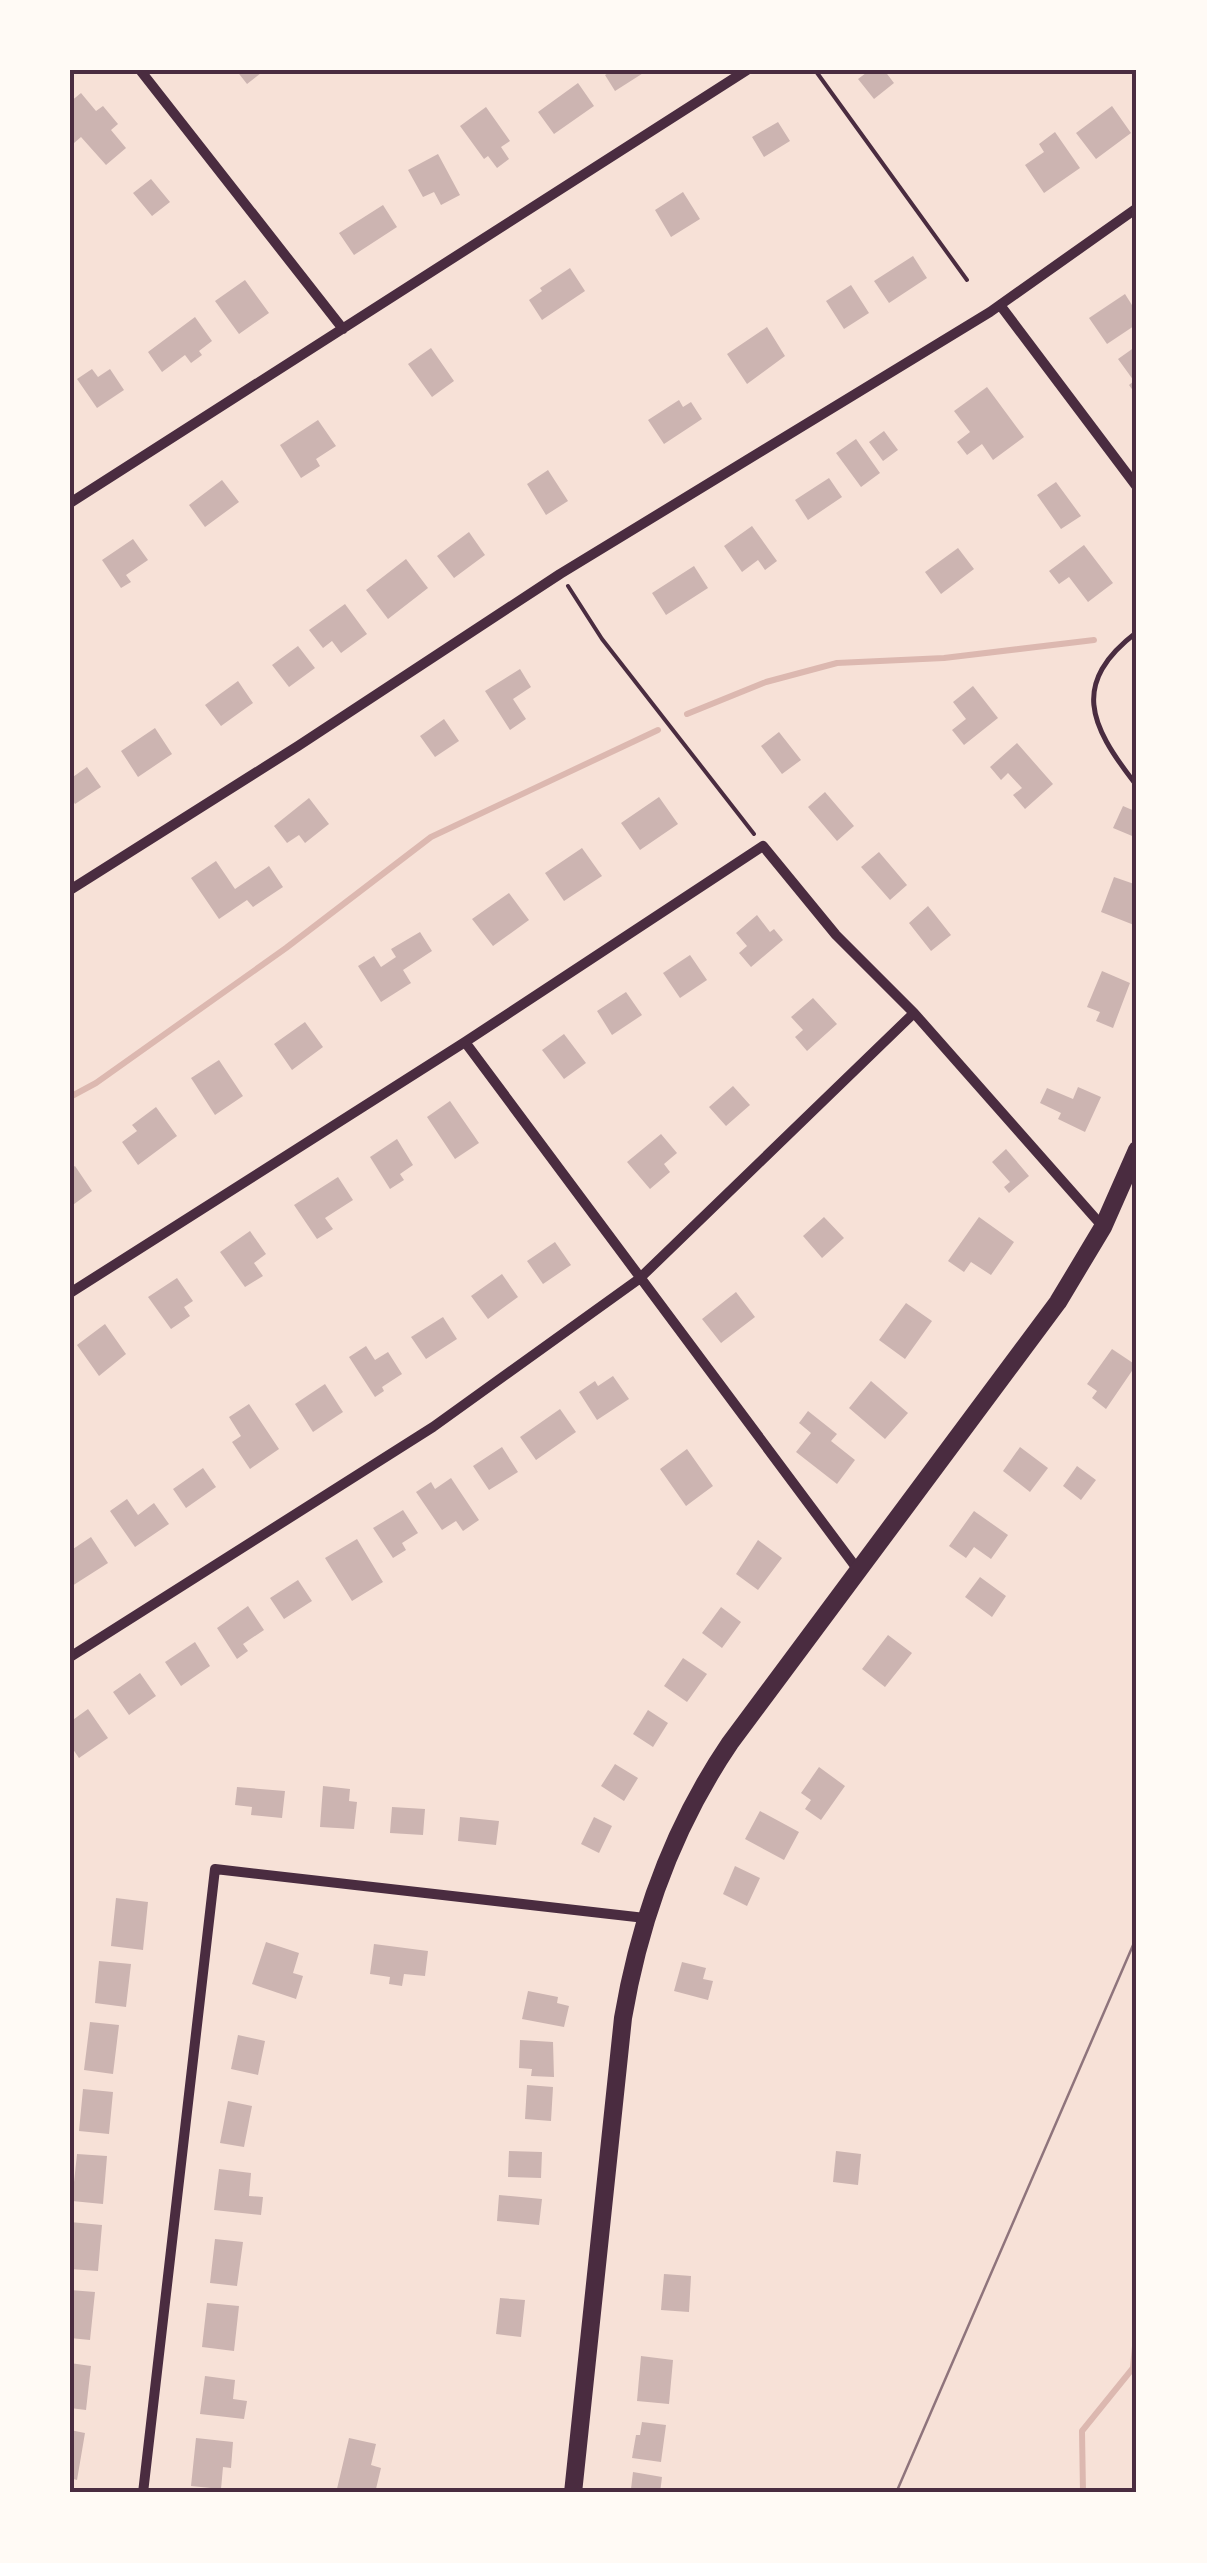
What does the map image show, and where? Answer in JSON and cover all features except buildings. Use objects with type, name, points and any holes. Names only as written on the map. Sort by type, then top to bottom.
[{"type":"main road","points":[[573,2493],[623,2018],[645,1918],[682,1823],[704,1781],[1058,1302],[1103,1227],[1137,1150]]},
{"type":"street","points":[[140,70],[343,329]]},
{"type":"street","points":[[70,504],[747,70]]},
{"type":"street","points":[[70,890],[560,574],[1000,306],[1137,208]]},
{"type":"street","points":[[1000,306],[1137,487]]},
{"type":"street","points":[[70,1293],[466,1042],[763,846],[836,935],[914,1013],[1103,1227]]},
{"type":"street","points":[[70,1657],[433,1427],[638,1279],[914,1013]]},
{"type":"street","points":[[466,1042],[638,1279],[858,1570]]},
{"type":"street","points":[[144,2493],[216,1869],[645,1918]]},
{"type":"lane","points":[[1134,782],[1106,746],[1094,712],[1093,692],[1106,660],[1137,632]]},
{"type":"path","points":[[814,70],[967,280]]},
{"type":"path","points":[[560,574],[602,639],[763,846]]},
{"type":"waterway","points":[[687,714],[766,682],[837,663],[944,658],[1094,640]]},
{"type":"waterway","points":[[70,1097],[96,1083],[286,948],[431,837],[658,730]]},
{"type":"waterway","points":[[1083,2493],[1082,2431],[1133,2368],[1137,2324]]},
{"type":"tram line","points":[[896,2493],[1137,1936]]}]
